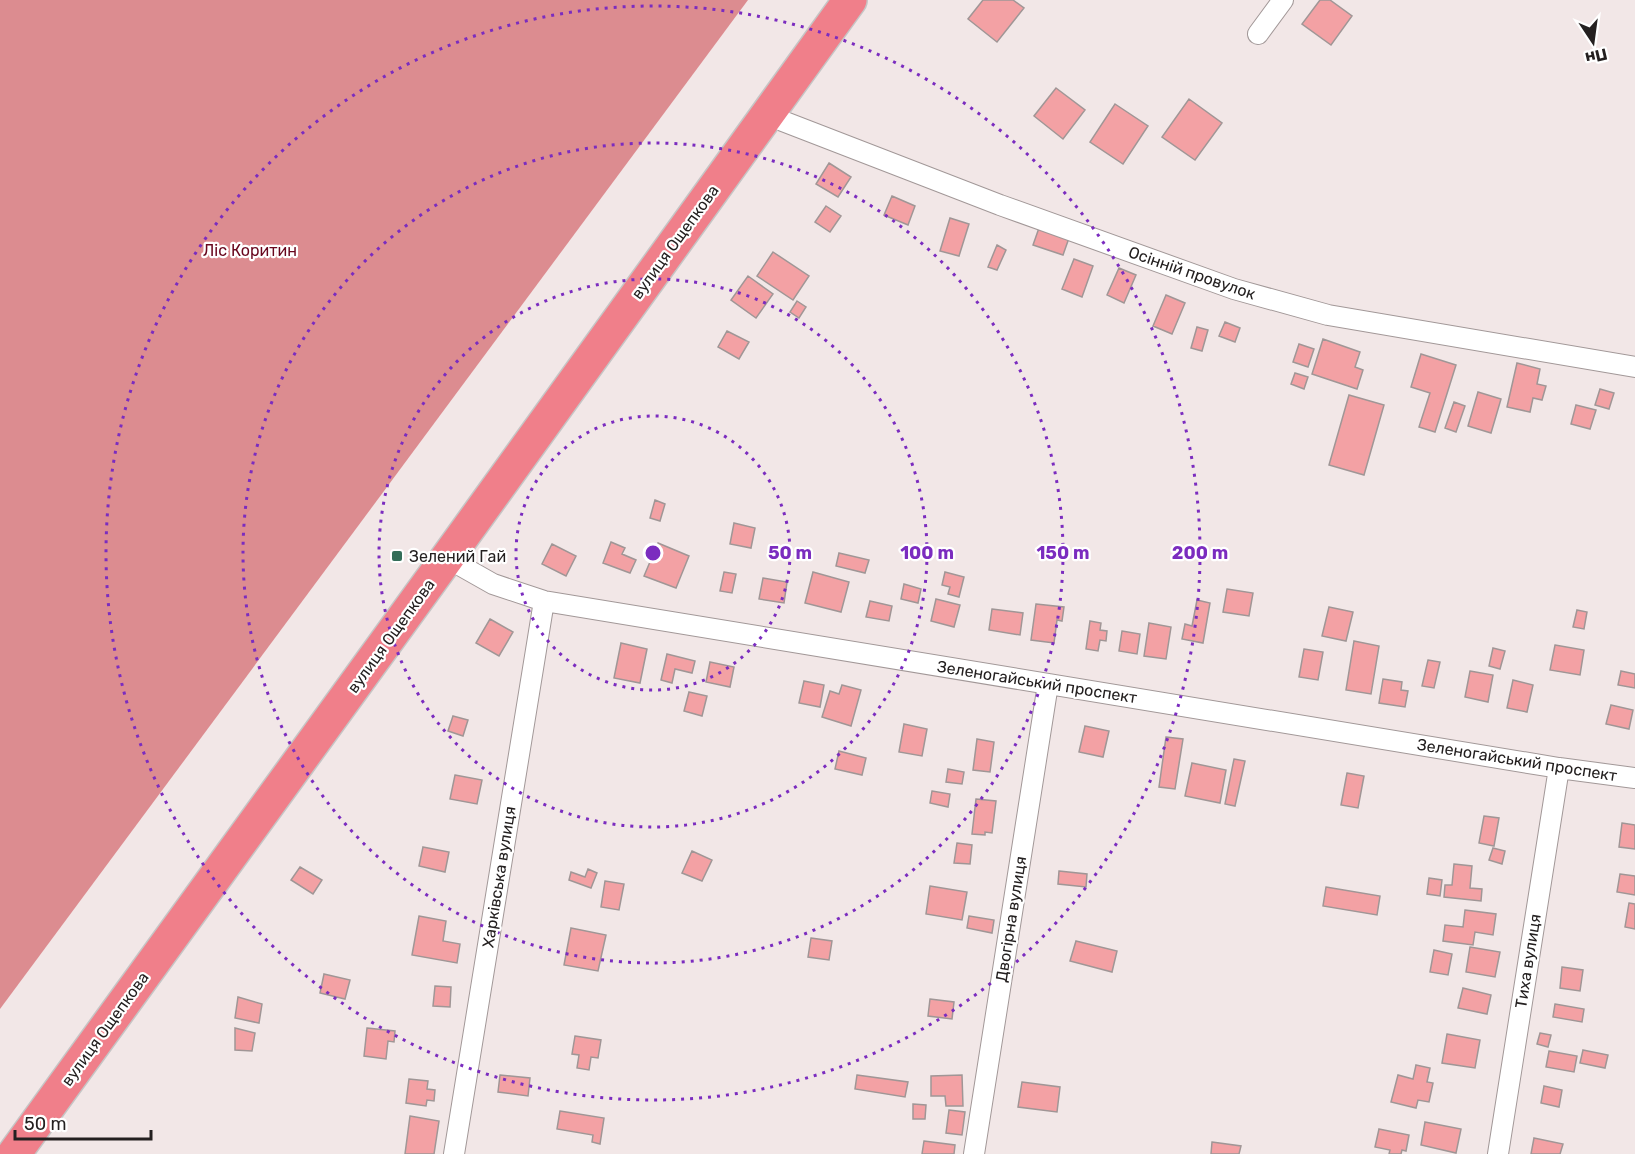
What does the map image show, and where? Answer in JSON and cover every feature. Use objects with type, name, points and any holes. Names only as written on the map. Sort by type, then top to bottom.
[{"type":"highway","name":"вулиця Ощепкова","points":[[14,1154],[850,0]]},
{"type":"street","points":[[1258,34],[1283,0]]},
{"type":"street","name":"Осінній провулок","points":[[767,115],[1000,205],[1234,289],[1328,315],[1635,367]]},
{"type":"street","name":"Зеленогайський проспект","points":[[447,558],[493,584],[544,601],[1559,768],[1635,778]]},
{"type":"street","name":"Харківська вулиця","points":[[453,1154],[544,601]]},
{"type":"street","name":"Двогірна вулиця","points":[[974,1154],[1048,684]]},
{"type":"street","name":"Тиха вулиця","points":[[1498,1154],[1559,768]]},
{"type":"green space","name":"Ліс Коритин","points":[[0,0],[748,0],[0,1009]]},
{"type":"building","points":[[983,0],[1013,0],[1024,8],[997,42],[968,19]]},
{"type":"building","points":[[1320,0],[1330,0],[1352,16],[1331,45],[1302,24]]},
{"type":"building","points":[[1056,88],[1085,110],[1063,139],[1034,116]]},
{"type":"building","points":[[1189,99],[1222,123],[1195,160],[1162,137]]},
{"type":"building","points":[[1115,104],[1148,126],[1123,164],[1090,142]]},
{"type":"building","points":[[829,163],[851,177],[838,197],[816,184]]},
{"type":"building","points":[[892,196],[915,206],[908,225],[884,215]]},
{"type":"building","points":[[826,206],[841,216],[830,232],[815,222]]},
{"type":"building","points":[[950,218],[969,224],[959,256],[940,251]]},
{"type":"building","points":[[1039,228],[1069,238],[1063,255],[1033,245]]},
{"type":"building","points":[[997,245],[1006,250],[997,270],[988,267]]},
{"type":"building","points":[[773,252],[809,276],[793,300],[757,276]]},
{"type":"building","points":[[1074,259],[1093,266],[1082,297],[1062,289]]},
{"type":"building","points":[[1119,268],[1136,275],[1124,303],[1107,295]]},
{"type":"building","points":[[748,276],[773,294],[756,318],[731,300]]},
{"type":"building","points":[[1166,295],[1185,303],[1172,334],[1153,326]]},
{"type":"building","points":[[797,301],[806,307],[799,318],[790,312]]},
{"type":"building","points":[[1225,322],[1240,328],[1235,342],[1219,336]]},
{"type":"building","points":[[1197,327],[1208,330],[1202,351],[1191,348]]},
{"type":"building","points":[[727,331],[749,342],[739,359],[718,347]]},
{"type":"building","points":[[1323,339],[1360,352],[1355,367],[1363,370],[1357,389],[1312,374]]},
{"type":"building","points":[[1299,344],[1314,349],[1308,367],[1293,362]]},
{"type":"building","points":[[1421,354],[1456,365],[1435,432],[1419,427],[1430,393],[1411,387]]},
{"type":"building","points":[[1517,363],[1540,369],[1537,384],[1546,386],[1542,400],[1533,398],[1530,412],[1507,407]]},
{"type":"building","points":[[1295,373],[1308,377],[1304,389],[1291,384]]},
{"type":"building","points":[[1600,389],[1614,393],[1609,409],[1595,405]]},
{"type":"building","points":[[1478,392],[1501,399],[1491,433],[1468,426]]},
{"type":"building","points":[[1349,395],[1384,405],[1364,475],[1329,465]]},
{"type":"building","points":[[1454,402],[1465,406],[1456,432],[1445,428]]},
{"type":"building","points":[[1576,405],[1596,410],[1590,429],[1571,424]]},
{"type":"building","points":[[655,500],[665,504],[660,521],[650,518]]},
{"type":"building","points":[[734,523],[755,528],[751,548],[730,544]]},
{"type":"building","points":[[611,542],[625,548],[622,554],[636,560],[630,573],[603,563]]},
{"type":"building","points":[[658,543],[689,556],[676,588],[644,576]]},
{"type":"building","points":[[552,544],[576,556],[566,576],[542,564]]},
{"type":"building","points":[[839,553],[869,560],[865,573],[836,566]]},
{"type":"building","points":[[724,572],[736,574],[732,593],[720,591]]},
{"type":"building","points":[[813,572],[849,582],[841,612],[805,603]]},
{"type":"building","points":[[945,572],[964,577],[959,597],[948,594],[950,587],[942,585]]},
{"type":"building","points":[[763,578],[787,582],[784,603],[759,599]]},
{"type":"building","points":[[904,584],[921,589],[918,603],[901,599]]},
{"type":"building","points":[[1227,589],[1253,593],[1249,616],[1223,612]]},
{"type":"building","points":[[936,599],[960,605],[954,627],[931,621]]},
{"type":"building","points":[[1197,600],[1210,603],[1203,643],[1182,639],[1185,624],[1192,626]]},
{"type":"building","points":[[870,601],[892,606],[889,621],[866,617]]},
{"type":"building","points":[[1036,604],[1064,607],[1062,621],[1057,620],[1054,643],[1031,640]]},
{"type":"building","points":[[1329,607],[1353,612],[1346,641],[1322,636]]},
{"type":"building","points":[[992,609],[1023,613],[1020,635],[989,630]]},
{"type":"building","points":[[1577,610],[1587,612],[1584,629],[1573,627]]},
{"type":"building","points":[[490,619],[513,632],[499,656],[476,643]]},
{"type":"building","points":[[1090,621],[1101,623],[1100,630],[1107,631],[1106,641],[1100,640],[1098,651],[1086,649]]},
{"type":"building","points":[[1149,623],[1171,627],[1166,659],[1144,656]]},
{"type":"building","points":[[1122,631],[1140,634],[1137,654],[1119,651]]},
{"type":"building","points":[[1354,641],[1379,646],[1371,694],[1346,690]]},
{"type":"building","points":[[621,643],[647,649],[640,683],[614,678]]},
{"type":"building","points":[[1555,645],[1584,650],[1580,675],[1550,670]]},
{"type":"building","points":[[1493,648],[1505,651],[1500,669],[1489,666]]},
{"type":"building","points":[[1304,649],[1323,652],[1318,680],[1299,677]]},
{"type":"building","points":[[667,654],[695,661],[692,673],[675,669],[672,683],[661,680]]},
{"type":"building","points":[[1428,660],[1440,662],[1434,688],[1422,686]]},
{"type":"building","points":[[710,662],[734,667],[730,687],[706,682]]},
{"type":"building","points":[[1470,671],[1493,675],[1488,702],[1465,697]]},
{"type":"building","points":[[1621,671],[1635,674],[1635,688],[1618,685]]},
{"type":"building","points":[[1383,679],[1402,682],[1401,690],[1408,691],[1405,707],[1379,703]]},
{"type":"building","points":[[1513,680],[1533,685],[1527,712],[1507,708]]},
{"type":"building","points":[[804,681],[824,685],[820,707],[799,703]]},
{"type":"building","points":[[842,685],[861,690],[851,726],[822,717],[830,691],[839,694]]},
{"type":"building","points":[[689,692],[707,696],[702,716],[684,711]]},
{"type":"building","points":[[1611,705],[1633,710],[1629,729],[1606,724]]},
{"type":"building","points":[[453,716],[468,720],[463,736],[448,731]]},
{"type":"building","points":[[904,724],[927,729],[922,756],[899,752]]},
{"type":"building","points":[[1085,726],[1109,731],[1103,757],[1079,752]]},
{"type":"building","points":[[1166,737],[1183,739],[1175,789],[1159,787]]},
{"type":"building","points":[[977,739],[994,742],[990,772],[973,770]]},
{"type":"building","points":[[839,751],[866,758],[862,775],[835,769]]},
{"type":"building","points":[[1234,759],[1245,761],[1235,806],[1225,804]]},
{"type":"building","points":[[1192,763],[1226,770],[1220,803],[1185,796]]},
{"type":"building","points":[[948,769],[964,772],[962,784],[946,782]]},
{"type":"building","points":[[1347,773],[1364,776],[1358,808],[1341,805]]},
{"type":"building","points":[[455,775],[482,780],[477,804],[450,799]]},
{"type":"building","points":[[932,791],[950,794],[948,807],[930,803]]},
{"type":"building","points":[[976,799],[996,801],[992,833],[972,834]]},
{"type":"building","points":[[1484,816],[1499,818],[1494,846],[1479,843]]},
{"type":"building","points":[[1622,823],[1635,825],[1635,849],[1619,847]]},
{"type":"building","points":[[957,843],[972,845],[970,864],[954,863]]},
{"type":"building","points":[[423,847],[449,852],[445,872],[419,866]]},
{"type":"building","points":[[1493,848],[1505,851],[1502,864],[1489,860]]},
{"type":"building","points":[[692,851],[712,860],[702,881],[682,873]]},
{"type":"building","points":[[1454,864],[1472,866],[1470,888],[1482,889],[1481,901],[1444,897],[1445,885],[1452,885]]},
{"type":"building","points":[[300,867],[322,880],[313,894],[291,880]]},
{"type":"building","points":[[588,869],[597,873],[591,888],[569,880],[571,872],[585,877]]},
{"type":"building","points":[[1059,871],[1087,874],[1086,887],[1058,884]]},
{"type":"building","points":[[1620,874],[1635,876],[1635,895],[1617,892]]},
{"type":"building","points":[[1429,878],[1442,880],[1440,896],[1427,894]]},
{"type":"building","points":[[605,881],[624,884],[619,910],[601,907]]},
{"type":"building","points":[[930,886],[967,892],[962,920],[926,914]]},
{"type":"building","points":[[1326,887],[1380,896],[1377,915],[1323,906]]},
{"type":"building","points":[[1629,903],[1635,904],[1635,929],[1625,927]]},
{"type":"building","points":[[1465,910],[1496,914],[1493,935],[1475,932],[1473,945],[1443,941],[1445,925],[1463,927]]},
{"type":"building","points":[[419,916],[446,921],[443,941],[460,944],[457,963],[412,955]]},
{"type":"building","points":[[969,916],[994,920],[992,933],[967,928]]},
{"type":"building","points":[[571,928],[606,935],[598,971],[564,965]]},
{"type":"building","points":[[811,938],[832,941],[829,960],[808,957]]},
{"type":"building","points":[[1076,941],[1117,951],[1112,972],[1070,961]]},
{"type":"building","points":[[1470,947],[1500,952],[1495,977],[1466,972]]},
{"type":"building","points":[[1434,950],[1452,954],[1448,975],[1430,972]]},
{"type":"building","points":[[1562,967],[1583,970],[1580,991],[1560,988]]},
{"type":"building","points":[[324,974],[350,980],[345,999],[320,993]]},
{"type":"building","points":[[435,986],[451,987],[450,1007],[433,1006]]},
{"type":"building","points":[[1463,988],[1491,995],[1487,1014],[1458,1008]]},
{"type":"building","points":[[238,997],[262,1004],[259,1023],[235,1018]]},
{"type":"building","points":[[930,999],[954,1002],[952,1019],[928,1016]]},
{"type":"building","points":[[1555,1004],[1584,1009],[1582,1022],[1553,1017]]},
{"type":"building","points":[[235,1028],[255,1033],[252,1051],[235,1050]]},
{"type":"building","points":[[367,1028],[395,1031],[394,1042],[388,1041],[386,1059],[364,1056]]},
{"type":"building","points":[[1540,1033],[1551,1035],[1548,1047],[1537,1044]]},
{"type":"building","points":[[1447,1034],[1480,1040],[1475,1068],[1442,1063]]},
{"type":"building","points":[[575,1036],[601,1040],[598,1058],[591,1057],[589,1070],[577,1068],[579,1055],[572,1054]]},
{"type":"building","points":[[1583,1050],[1608,1055],[1605,1068],[1580,1063]]},
{"type":"building","points":[[1549,1051],[1577,1056],[1574,1072],[1546,1067]]},
{"type":"building","points":[[1416,1065],[1430,1068],[1427,1082],[1433,1083],[1429,1102],[1418,1100],[1416,1108],[1391,1102],[1398,1075],[1413,1079]]},
{"type":"building","points":[[500,1075],[530,1078],[528,1096],[498,1092]]},
{"type":"building","points":[[857,1075],[908,1082],[905,1097],[855,1089]]},
{"type":"building","points":[[962,1075],[963,1106],[946,1106],[945,1096],[931,1096],[931,1076]]},
{"type":"building","points":[[409,1079],[428,1081],[427,1089],[435,1090],[434,1101],[427,1100],[426,1106],[406,1103]]},
{"type":"building","points":[[1022,1082],[1060,1087],[1057,1112],[1018,1107]]},
{"type":"building","points":[[1544,1086],[1562,1090],[1559,1107],[1541,1103]]},
{"type":"building","points":[[913,1104],[926,1105],[925,1119],[913,1119]]},
{"type":"building","points":[[949,1110],[965,1112],[962,1135],[946,1133]]},
{"type":"building","points":[[560,1111],[604,1118],[600,1144],[592,1142],[593,1135],[557,1129]]},
{"type":"building","points":[[410,1116],[439,1121],[434,1154],[405,1154]]},
{"type":"building","points":[[1425,1122],[1461,1129],[1456,1153],[1421,1145]]},
{"type":"building","points":[[1379,1129],[1409,1135],[1406,1151],[1402,1150],[1401,1154],[1389,1154],[1390,1150],[1375,1147]]},
{"type":"building","points":[[1534,1138],[1563,1144],[1560,1154],[1531,1154]]},
{"type":"building","points":[[924,1141],[955,1145],[954,1154],[922,1154]]},
{"type":"building","points":[[1212,1142],[1241,1146],[1239,1154],[1211,1154]]},
{"type":"place","name":"Зелений Гай","points":[[397,556]]}]
